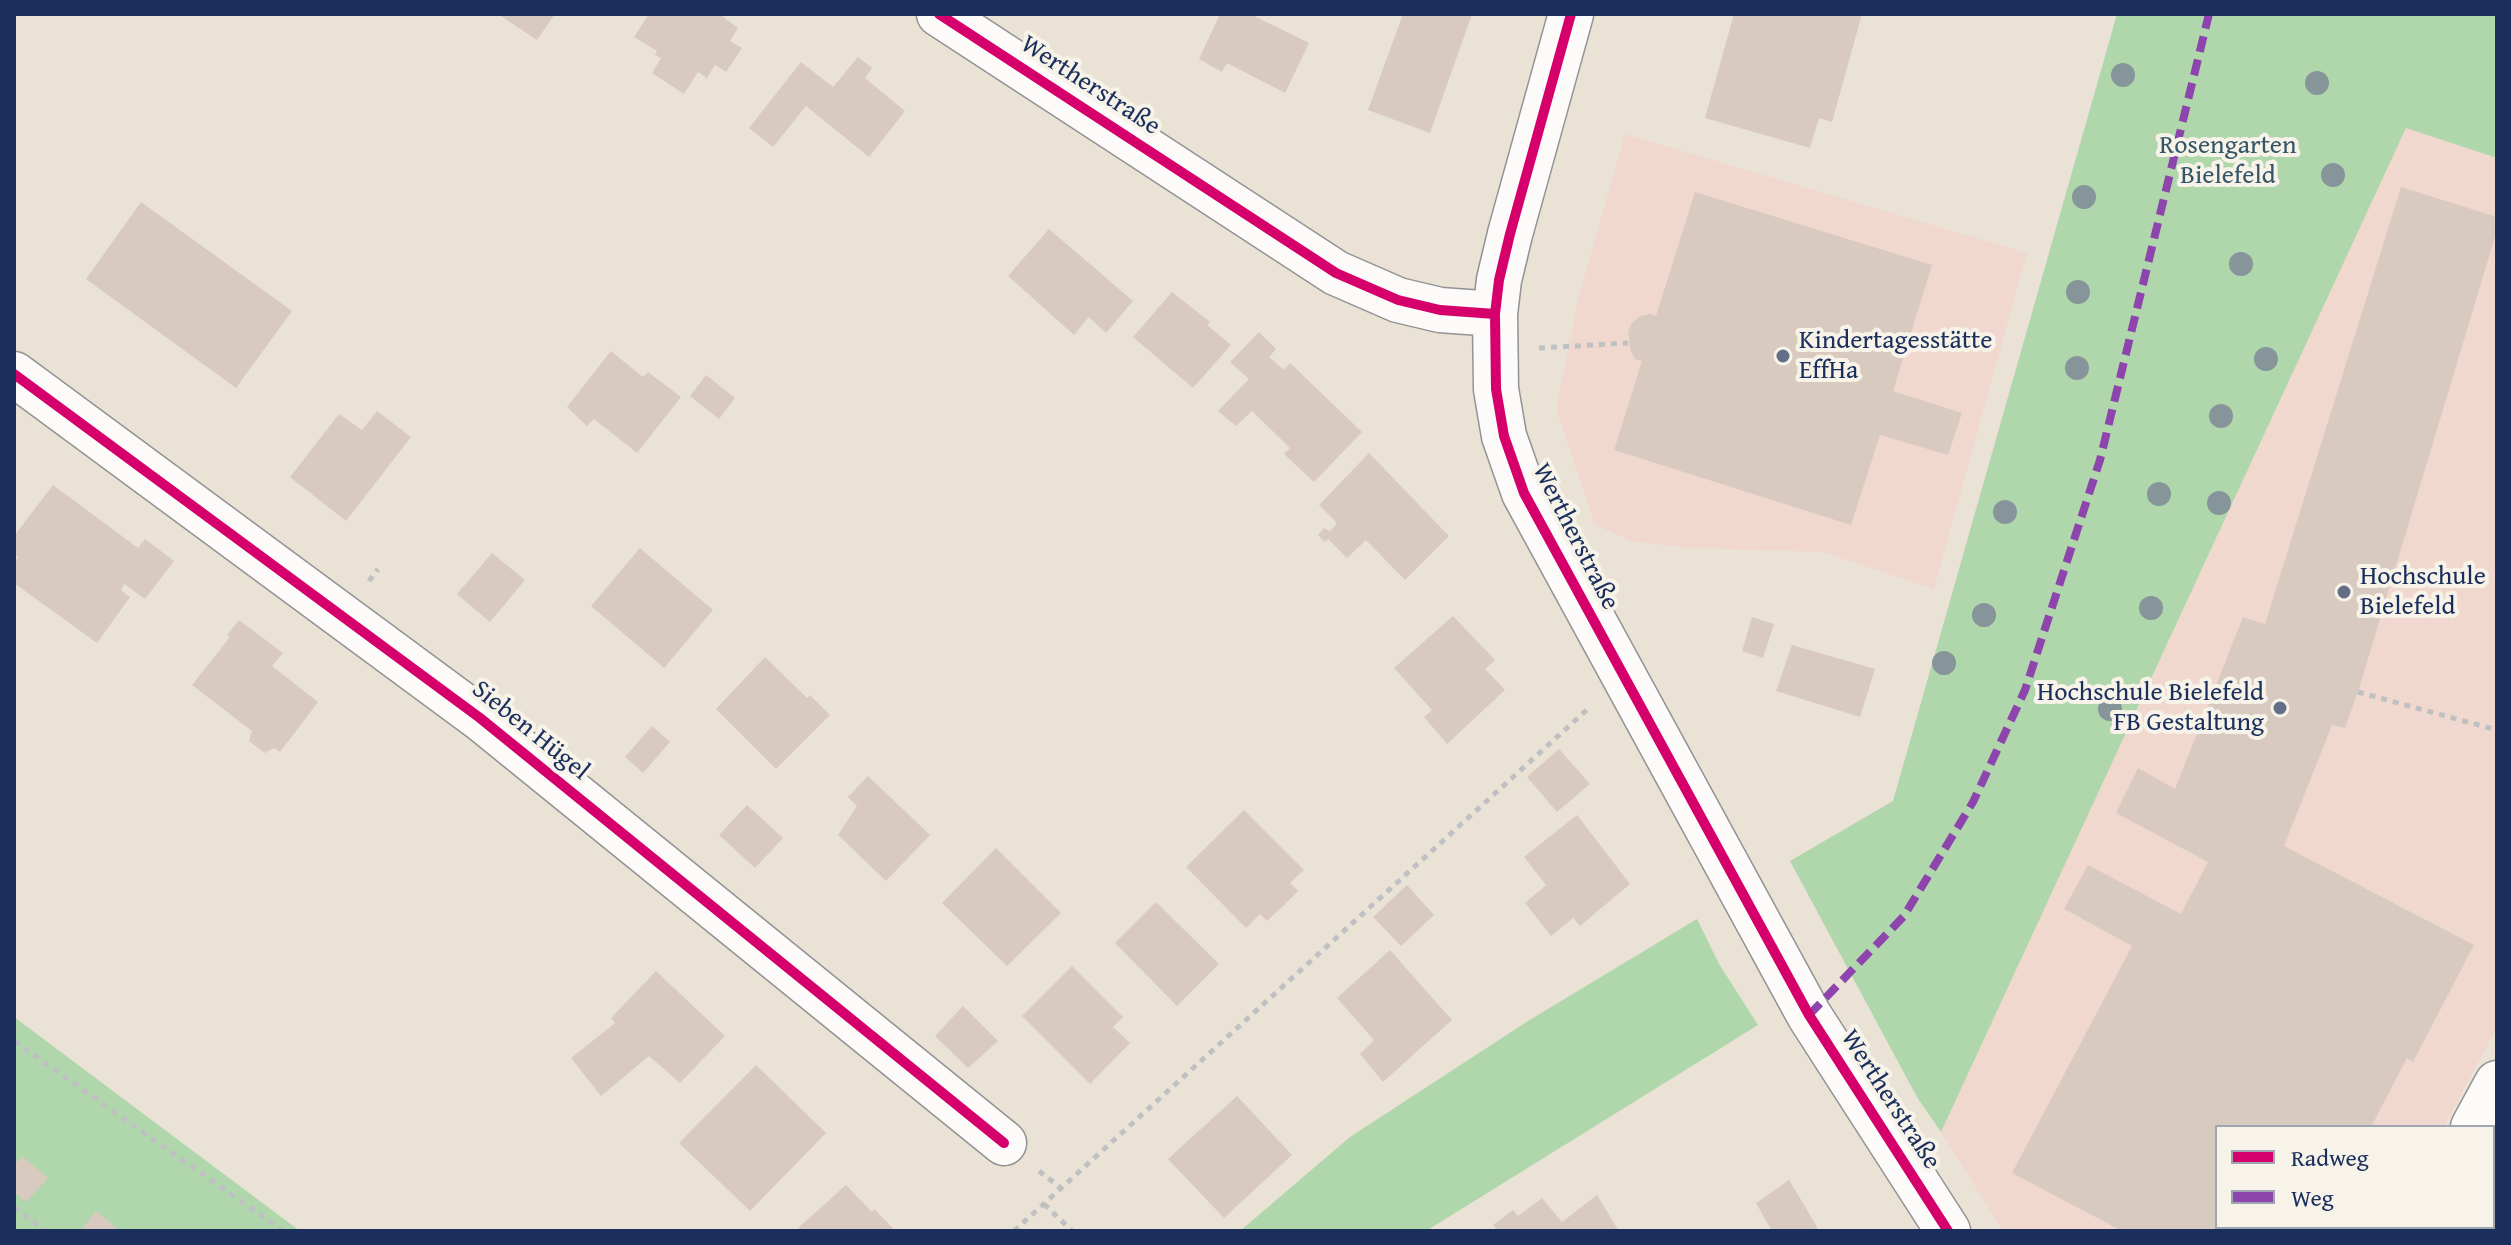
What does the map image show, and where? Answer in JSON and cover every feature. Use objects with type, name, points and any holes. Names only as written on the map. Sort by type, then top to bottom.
[{"type":"street","name":"Wertherstraße","points":[[939,14],[1336,273],[1398,300],[1440,310],[1494,332],[1496,389],[1504,436],[1524,493],[1809,1015],[1948,1231]]},
{"type":"street","points":[[1494,332],[1499,280],[1510,234],[1571,14]]},
{"type":"street","name":"Sieben Hügel","points":[[14,374],[480,718],[1004,1143]]},
{"type":"street","points":[[2474,1125],[2497,1083]]},
{"type":"path","points":[[1494,332],[1628,343]]},
{"type":"path","points":[[1014,1231],[1623,677]]},
{"type":"path","points":[[2358,692],[2497,730]]},
{"type":"path","points":[[14,1041],[283,1231]]},
{"type":"path","points":[[1044,1204],[1072,1231]]},
{"type":"path","points":[[14,1207],[45,1231]]},
{"type":"shaded area","name":"Hochschule Bielefeld","points":[[2406,127],[2497,158],[2497,1027],[2445,1125],[2215,1125],[2215,1229],[2390,1231],[2003,1231],[1941,1132]]},
{"type":"shaded area","name":"Kindertagesstätte EffHa","points":[[1625,134],[2027,253],[1934,589],[1823,552],[1688,548],[1632,541],[1595,525],[1556,409],[1577,303]]},
{"type":"green space","name":"Rosengarten Bielefeld","points":[[2117,14],[2497,14],[2497,158],[2406,128],[1941,1132],[1917,1097],[1790,861],[1893,801]]},
{"type":"green space","points":[[1697,919],[1719,964],[1758,1025],[1426,1231],[1240,1231],[1350,1137],[1528,1021]]},
{"type":"green space","points":[[14,1017],[300,1231],[14,1231]]},
{"type":"building","points":[[498,14],[555,14],[537,40]]},
{"type":"building","points":[[649,14],[725,14],[723,17],[738,28],[730,41],[742,48],[726,72],[715,65],[707,78],[698,72],[684,94],[652,73],[661,58],[655,55],[657,51],[634,37]]},
{"type":"building","points":[[1220,14],[1250,14],[1309,43],[1285,93],[1227,63],[1222,72],[1199,59]]},
{"type":"building","points":[[1403,14],[1472,14],[1430,133],[1368,110]]},
{"type":"building","points":[[1734,14],[1862,14],[1832,122],[1819,118],[1810,148],[1705,118]]},
{"type":"building","points":[[858,57],[872,68],[865,78],[905,111],[869,157],[806,106],[773,147],[749,128],[801,62],[833,87]]},
{"type":"building","name":"Hochschule Bielefeld FB Gestaltung","points":[[2401,187],[2497,217],[2497,230],[2358,692],[2345,728],[2332,725],[2284,846],[2474,945],[2413,1062],[2407,1058],[2372,1125],[2215,1125],[2215,1229],[2316,1231],[2122,1231],[2012,1173],[2132,946],[2064,909],[2088,865],[2181,914],[2208,862],[2116,813],[2138,768],[2175,789],[2243,617],[2265,624]]},
{"type":"building","points":[[1695,192],[1932,265],[1893,391],[1962,413],[1948,455],[1880,435],[1851,525],[1614,450],[1642,361],[1636,360],[1631,352],[1628,332],[1640,316],[1656,316]]},
{"type":"building","points":[[141,202],[292,311],[236,388],[86,279]]},
{"type":"building","points":[[1049,229],[1133,301],[1106,333],[1089,317],[1074,335],[1008,276]]},
{"type":"building","points":[[1172,292],[1210,322],[1207,325],[1231,345],[1193,388],[1133,337]]},
{"type":"building","points":[[1259,332],[1276,349],[1269,357],[1284,370],[1290,363],[1362,432],[1314,482],[1284,454],[1290,448],[1252,411],[1236,426],[1218,411],[1249,379],[1230,362]]},
{"type":"building","points":[[611,351],[643,377],[648,372],[681,397],[637,453],[594,419],[587,426],[567,407]]},
{"type":"building","points":[[706,375],[735,398],[719,419],[690,396]]},
{"type":"building","points":[[377,411],[411,437],[346,521],[290,477],[339,414],[362,430]]},
{"type":"building","points":[[1369,453],[1449,536],[1405,580],[1366,540],[1347,558],[1328,539],[1325,542],[1318,535],[1324,528],[1330,531],[1337,523],[1319,505]]},
{"type":"building","points":[[53,485],[138,548],[145,539],[174,561],[145,599],[124,584],[121,590],[130,597],[97,643],[14,583],[14,563],[18,557],[14,554],[14,536]]},
{"type":"building","points":[[640,548],[713,610],[664,668],[591,606]]},
{"type":"building","points":[[492,553],[525,580],[490,622],[457,594]]},
{"type":"building","points":[[1453,616],[1495,660],[1485,669],[1505,690],[1447,744],[1424,717],[1432,710],[1394,668]]},
{"type":"building","points":[[1752,617],[1774,624],[1763,658],[1742,651]]},
{"type":"building","points":[[239,620],[283,653],[272,666],[318,702],[280,752],[274,748],[265,753],[249,741],[252,731],[192,685],[230,637],[227,635]]},
{"type":"building","points":[[1792,645],[1875,669],[1860,717],[1776,691]]},
{"type":"building","points":[[765,657],[807,698],[810,695],[830,715],[776,769],[716,709]]},
{"type":"building","points":[[652,726],[670,742],[643,773],[625,757]]},
{"type":"building","points":[[1559,749],[1590,784],[1557,812],[1527,777]]},
{"type":"building","points":[[868,776],[930,835],[886,881],[838,835],[857,806],[848,797]]},
{"type":"building","points":[[747,805],[783,838],[755,868],[719,835]]},
{"type":"building","points":[[1244,810],[1304,870],[1290,883],[1298,891],[1283,906],[1267,921],[1260,914],[1246,928],[1186,867]]},
{"type":"building","points":[[1577,815],[1630,884],[1580,926],[1573,918],[1551,936],[1525,903],[1546,885],[1524,857]]},
{"type":"building","points":[[996,848],[1061,913],[1007,966],[942,903]]},
{"type":"building","points":[[1407,885],[1434,915],[1401,946],[1373,917]]},
{"type":"building","points":[[1156,902],[1219,964],[1177,1006],[1115,943]]},
{"type":"building","points":[[1390,950],[1452,1020],[1383,1082],[1360,1054],[1374,1040],[1337,998]]},
{"type":"building","points":[[1072,966],[1123,1017],[1113,1027],[1130,1043],[1090,1084],[1022,1016]]},
{"type":"building","points":[[656,971],[725,1036],[680,1083],[649,1056],[601,1096],[571,1058],[615,1023],[611,1018]]},
{"type":"building","points":[[963,1006],[998,1041],[968,1068],[935,1036]]},
{"type":"building","points":[[756,1065],[826,1133],[750,1211],[679,1143]]},
{"type":"building","points":[[1237,1096],[1292,1155],[1224,1218],[1168,1159]]},
{"type":"building","points":[[22,1156],[48,1178],[26,1202],[14,1192],[14,1165]]},
{"type":"building","points":[[1789,1180],[1819,1231],[1772,1231],[1756,1203]]},
{"type":"building","points":[[846,1185],[893,1228],[890,1231],[801,1231],[798,1228]]},
{"type":"building","points":[[1597,1195],[1619,1231],[1498,1231],[1493,1225],[1513,1210],[1518,1216],[1542,1198],[1562,1222]]},
{"type":"building","points":[[96,1211],[120,1231],[80,1231]]},
{"type":"marked path","points":[[1809,1015],[1904,916],[1973,802],[2025,690],[2100,460],[2209,14]]},
{"type":"cycle path","points":[[939,14],[1336,273],[1398,300],[1440,310],[1495,314]]},
{"type":"cycle path","points":[[1571,14],[1499,280],[1495,314],[1496,389],[1504,436],[1524,493],[1809,1015],[1948,1231]]},
{"type":"cycle path","points":[[14,374],[480,718],[1004,1143]]},
{"type":"place","name":"Kindertagesstätte EffHa","points":[[1783,356]]},
{"type":"place","name":"Hochschule Bielefeld","points":[[2344,592]]},
{"type":"place","name":"Hochschule Bielefeld FB Gestaltung","points":[[2280,708]]}]
